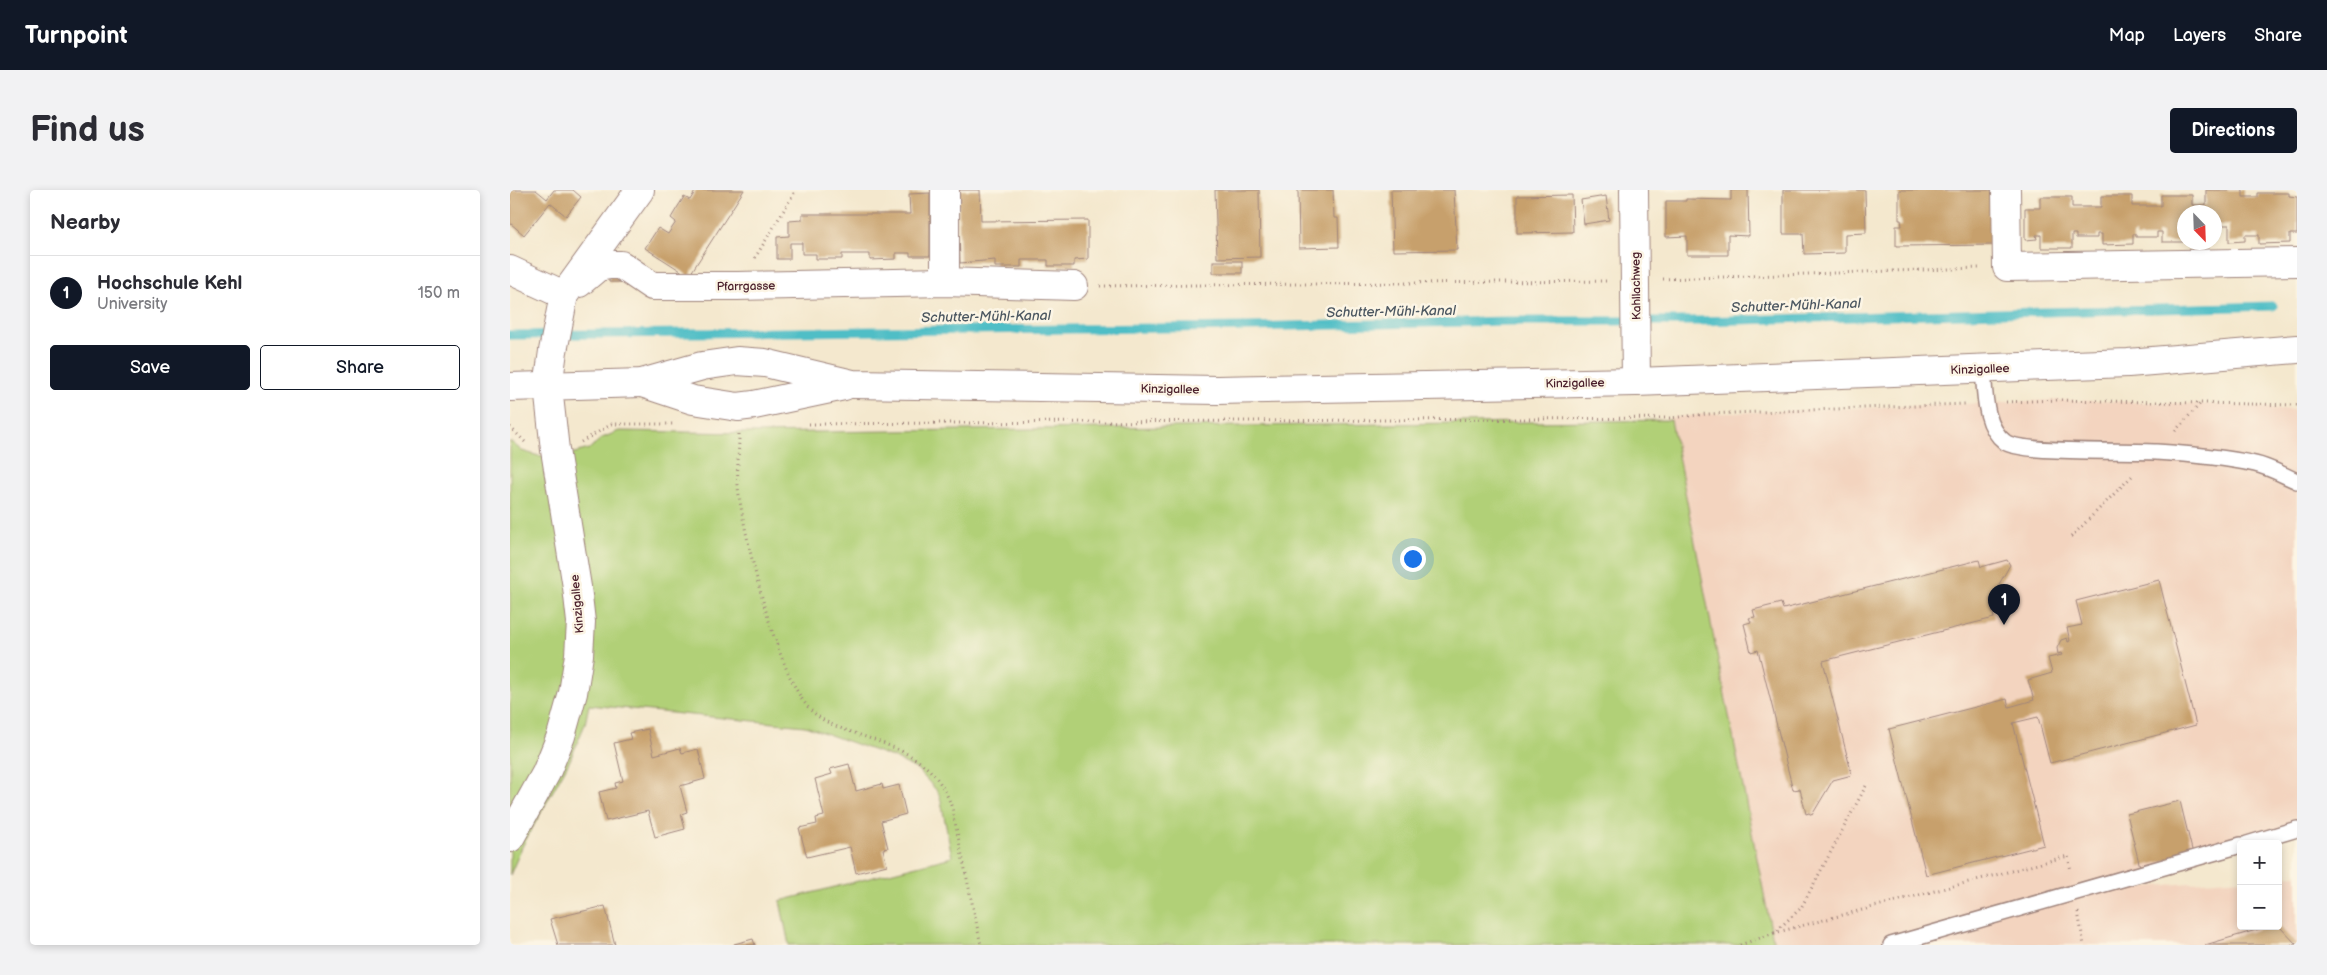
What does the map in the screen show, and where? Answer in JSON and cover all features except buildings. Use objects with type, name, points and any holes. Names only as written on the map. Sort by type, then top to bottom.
[{"type":"street","points":[[548,387],[564,295],[640,190]]},
{"type":"street","points":[[944,190],[945,282]]},
{"type":"street","name":"Kahllachweg","points":[[1634,190],[1636,382]]},
{"type":"street","points":[[2006,190],[2007,267],[2297,262]]},
{"type":"street","name":"Pfarrgasse","points":[[564,295],[598,267],[610,264],[621,265],[652,286],[945,282],[1074,286]]},
{"type":"street","points":[[510,270],[564,295]]},
{"type":"street","name":"Kinzigallee","points":[[510,387],[642,383],[702,366],[737,361],[765,363],[853,384],[1217,390],[1636,382],[2128,363],[2297,349]]},
{"type":"street","name":"Kinzigallee","points":[[642,383],[693,400],[738,407],[754,406],[853,384]]},
{"type":"street","name":"Kinzigallee","points":[[510,838],[546,773],[561,736],[573,693],[579,655],[581,622],[577,587],[555,450],[548,387]]},
{"type":"lane","points":[[1983,368],[1986,403],[1996,433],[2007,444],[2028,449],[2156,452],[2220,458],[2256,464],[2297,481]]},
{"type":"lane","points":[[2260,840],[2297,829]]},
{"type":"lane","points":[[1891,945],[2237,846]]},
{"type":"path","points":[[737,286],[796,190]]},
{"type":"path","points":[[1074,286],[1636,280],[2007,267]]},
{"type":"path","points":[[799,424],[1670,418],[1707,414],[2058,400],[2297,404]]},
{"type":"path","points":[[510,427],[528,444],[555,450],[575,445],[612,424],[680,424]]},
{"type":"path","points":[[739,424],[739,493],[746,536],[777,644],[798,696],[815,714],[831,725],[908,753],[938,778],[952,808],[982,945]]},
{"type":"path","points":[[1774,933],[1801,908],[1867,784]]},
{"type":"path","points":[[1740,945],[1774,933],[2068,856],[2084,945]]},
{"type":"shaded area","points":[[2058,400],[2200,404],[2297,410],[2297,829],[2259,840],[2237,840],[2237,846],[2079,892],[2237,879],[2237,930],[2282,930],[2282,876],[2297,875],[2297,945],[1774,945],[1670,418],[1707,414]]},
{"type":"green space","points":[[1671,420],[1774,945],[789,945],[780,901],[952,857],[938,792],[918,770],[895,758],[805,726],[589,705],[585,724],[570,760],[522,847],[510,875],[510,441],[522,451],[539,456],[571,454],[589,449],[602,438],[619,431],[749,433]]},
{"type":"waterway","name":"Schutter-Mühl-Kanal","points":[[510,335],[1248,327],[1509,321],[1698,321],[2273,306]]},
{"type":"place","name":"Hochschule Kehl","points":[[2004,625]]}]
